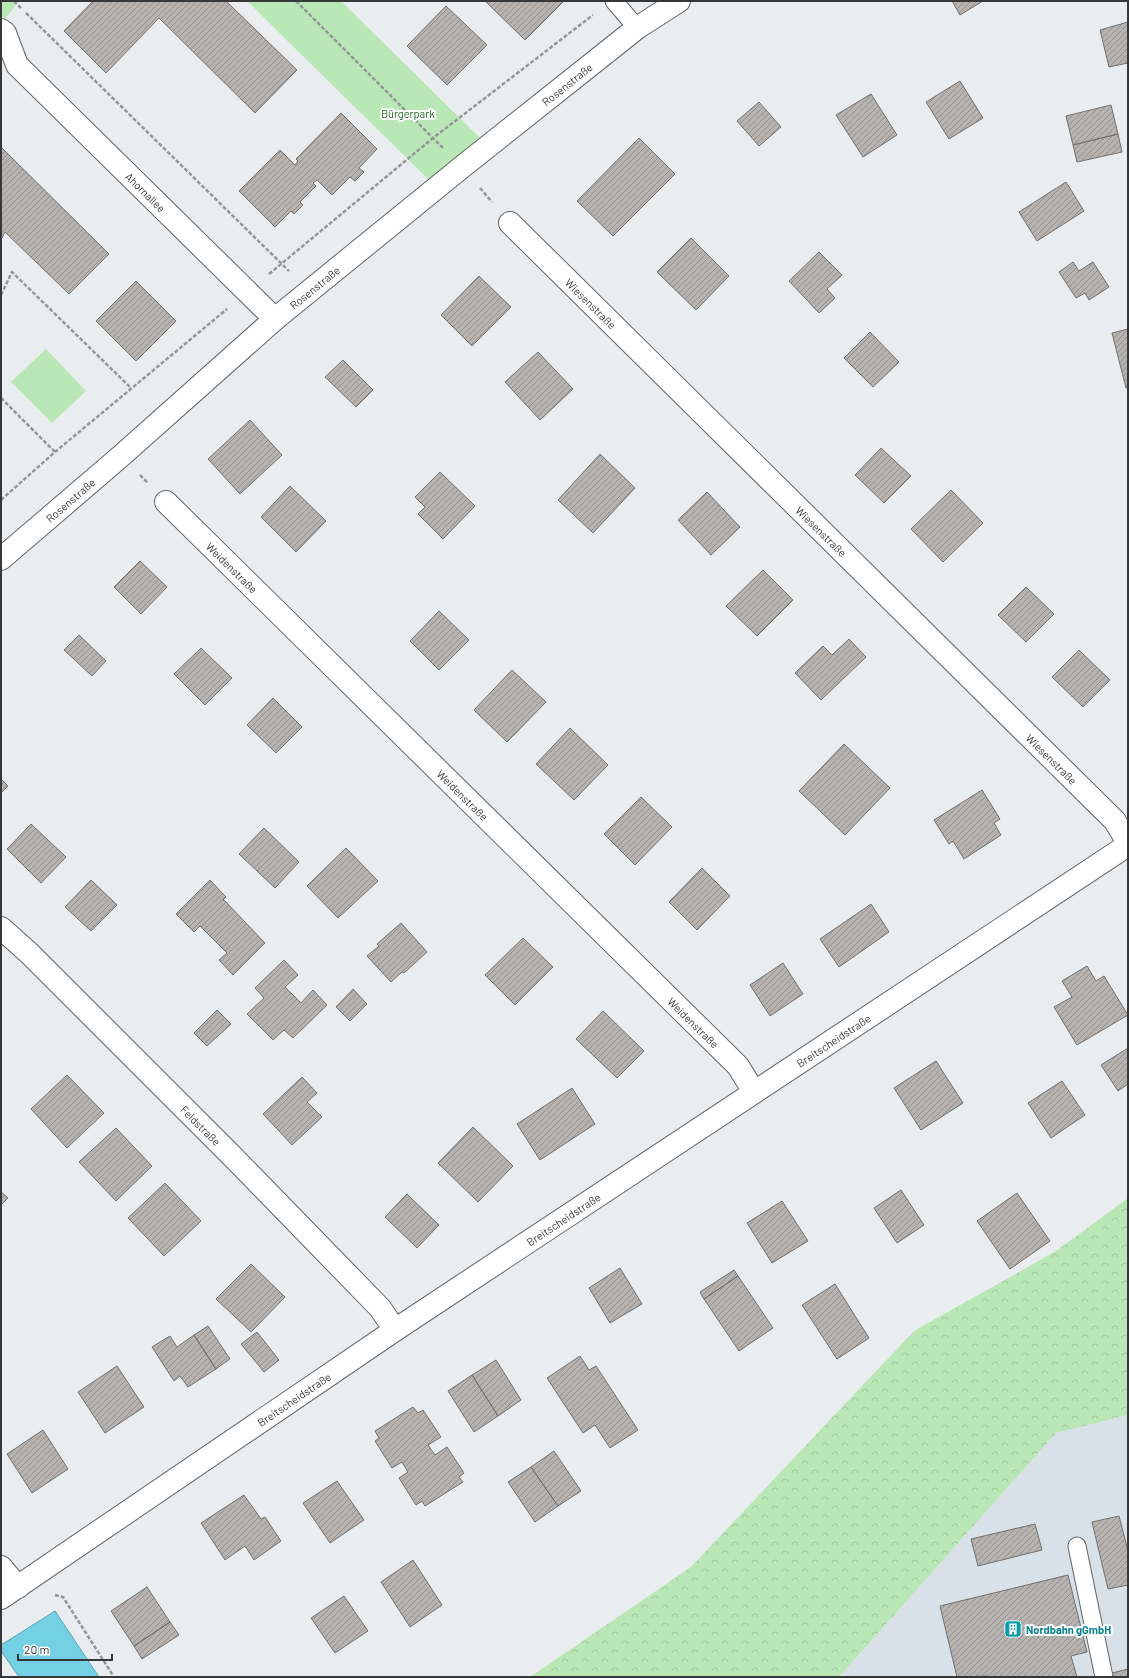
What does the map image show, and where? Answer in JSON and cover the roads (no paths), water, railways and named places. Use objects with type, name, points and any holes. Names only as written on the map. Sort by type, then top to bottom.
[{"type":"street","name":"Rosenstraße","points":[[1,559],[309,291],[462,167],[638,28],[679,1]]},
{"type":"street","name":"Ahornallee","points":[[1,30],[4,33],[9,62],[249,292],[275,319]]},
{"type":"street","name":"Wiesenstraße","points":[[510,223],[1115,821],[1128,844]]},
{"type":"street","name":"Weidenstraße","points":[[166,502],[738,1066],[754,1092]]},
{"type":"street","name":"Breitscheidstraße","points":[[10,1593],[395,1330],[1128,844]]},
{"type":"street","name":"Feldstraße","points":[[1,928],[29,953],[240,1164],[380,1308],[395,1330]]},
{"type":"street","points":[[1,1567],[10,1593]]},
{"type":"lane","points":[[614,1],[638,28]]},
{"type":"lane","points":[[1077,1546],[1104,1677]]},
{"type":"water","points":[[55,1611],[99,1677],[19,1677],[1,1651],[1,1645]]},
{"type":"place","name":"Nordbahn gGmbH","points":[[1013,1629]]},
{"type":"park label","name":"Bürgerpark","points":[[408,113]]}]
